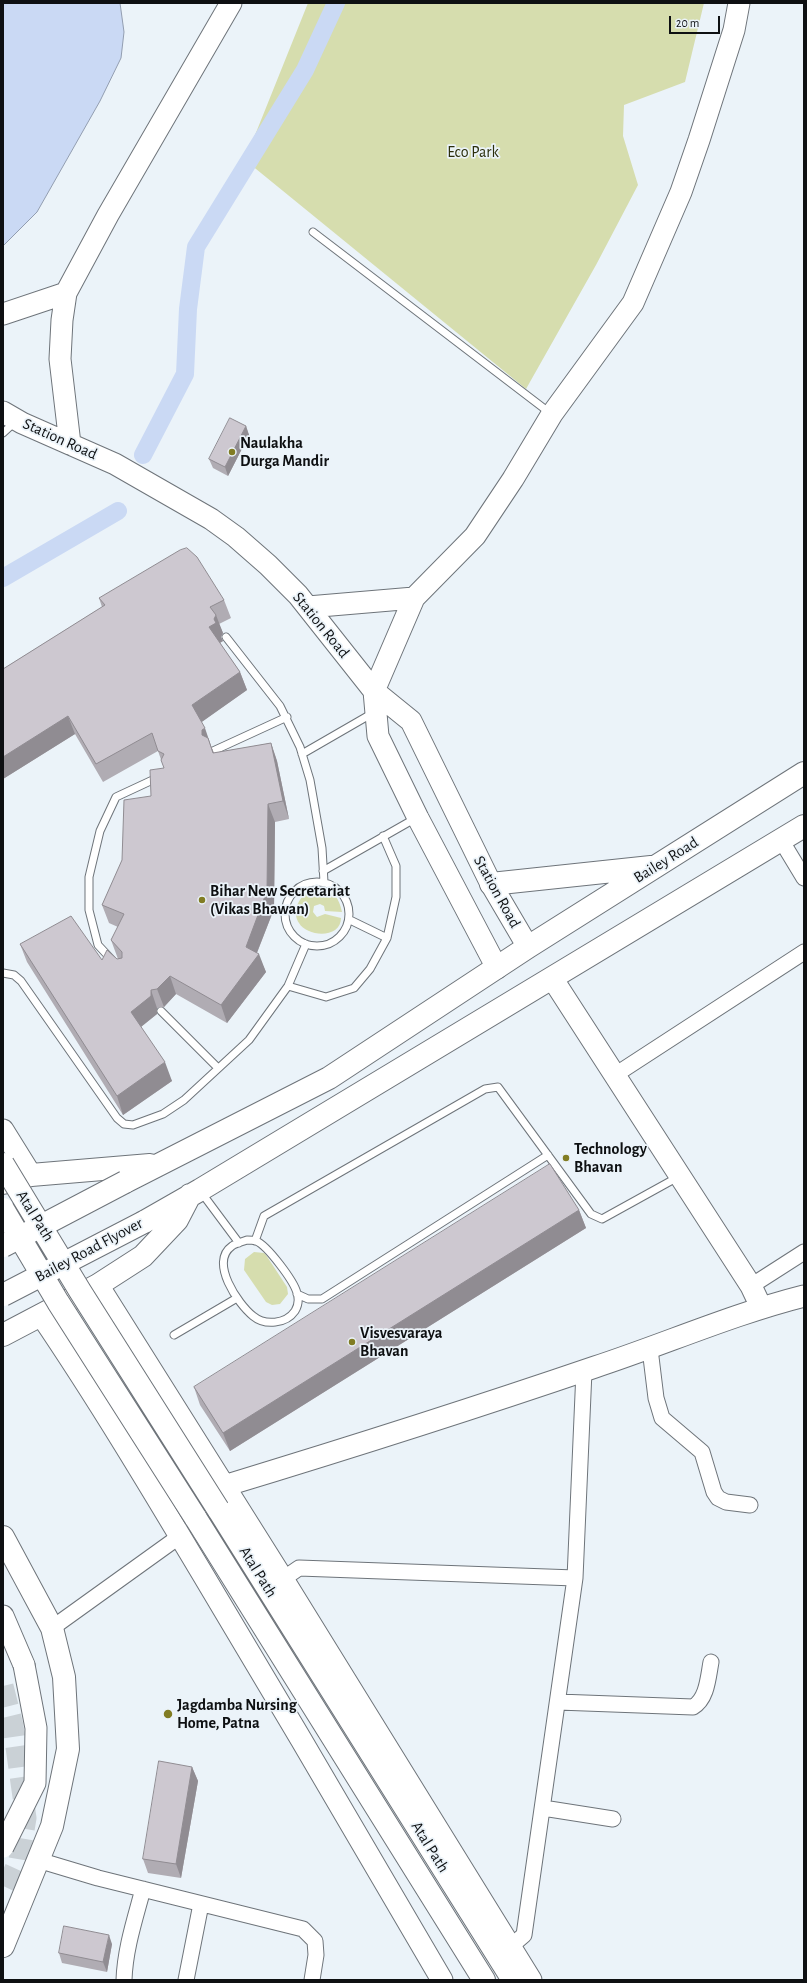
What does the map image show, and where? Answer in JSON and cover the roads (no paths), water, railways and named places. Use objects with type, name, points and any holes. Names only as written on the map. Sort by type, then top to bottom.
[{"type":"main road","name":"Bailey Road","points":[[160,1164],[329,1078],[528,947],[804,773]]},
{"type":"main road","points":[[738,814],[776,806],[804,788]]},
{"type":"main road","points":[[552,978],[804,826]]},
{"type":"main road","points":[[491,884],[656,866]]},
{"type":"main road","name":"Bailey Road Flyover","points":[[3,1295],[144,1222],[188,1197],[552,978]]},
{"type":"main road","name":"Atal Path","points":[[3,1164],[80,1291],[513,1980]]},
{"type":"main road","points":[[3,1183],[31,1175],[160,1164]]},
{"type":"main road","points":[[3,1246],[160,1164]]},
{"type":"main road","points":[[3,1335],[98,1285],[143,1256],[177,1220],[188,1197]]},
{"type":"main road","points":[[3,1318],[99,1269],[150,1236],[188,1197]]},
{"type":"main road","name":"Atal Path","points":[[3,1209],[58,1302],[484,1980]]},
{"type":"main road","points":[[3,1537],[52,1628],[64,1677],[68,1748],[52,1826],[3,1946]]},
{"type":"street","points":[[70,444],[60,359],[61,326],[66,294],[108,215],[231,3]]},
{"type":"street","points":[[497,968],[418,818],[378,736],[374,712],[374,691],[414,598],[475,536],[513,479],[552,414],[633,303],[681,192],[734,30],[739,3]]},
{"type":"street","points":[[3,314],[66,294]]},
{"type":"street","name":"Station Road","points":[[8,422],[70,444],[115,464],[211,519],[236,537],[268,565],[308,607],[374,691],[411,721],[491,884],[528,947]]},
{"type":"street","points":[[308,607],[414,598]]},
{"type":"street","points":[[781,840],[804,878]]},
{"type":"street","points":[[615,1075],[804,952]]},
{"type":"street","points":[[552,978],[751,1286],[761,1307]]},
{"type":"street","points":[[3,1130],[31,1175]]},
{"type":"street","points":[[751,1286],[804,1252]]},
{"type":"street","points":[[98,1285],[283,1579],[531,1980]]},
{"type":"street","points":[[224,1486],[396,1433],[650,1349],[761,1307],[804,1296]]},
{"type":"street","points":[[41,1315],[75,1365],[180,1536],[299,1734],[442,1980]]},
{"type":"street","points":[[75,1365],[126,1330]]},
{"type":"street","points":[[650,1349],[656,1398],[662,1418],[702,1452],[714,1492],[718,1498],[726,1502],[750,1504]]},
{"type":"street","points":[[510,1947],[524,1936],[575,1578],[584,1371]]},
{"type":"street","points":[[52,1628],[180,1536]]},
{"type":"street","points":[[283,1579],[299,1568],[575,1578]]},
{"type":"street","points":[[3,1616],[24,1665],[36,1728],[35,1783],[3,1847]]},
{"type":"street","points":[[558,1702],[693,1707],[699,1703],[703,1697],[712,1662]]},
{"type":"street","points":[[543,1808],[613,1820]]},
{"type":"street","points":[[38,1860],[143,1889],[303,1929],[315,1940],[316,1955],[312,1980]]},
{"type":"street","points":[[124,1980],[129,1941],[143,1889]]},
{"type":"street","points":[[186,1980],[201,1904]]},
{"type":"lane","points":[[313,232],[552,414]]},
{"type":"lane","points":[[226,637],[271,694],[287,717],[302,754],[312,792],[322,848],[324,882]]},
{"type":"lane","points":[[302,754],[374,712]]},
{"type":"lane","points":[[213,751],[287,717]]},
{"type":"lane","points":[[119,967],[98,945],[89,910],[89,877],[100,831],[116,797],[166,774]]},
{"type":"lane","points":[[323,871],[383,836],[418,818]]},
{"type":"lane","points":[[288,986],[326,997],[354,988],[370,969],[387,938],[396,897],[396,866],[383,836]]},
{"type":"lane","points":[[310,882],[324,882],[331,884],[340,890],[350,909],[350,920],[346,930],[340,938],[330,944],[320,947],[299,941],[291,933],[286,924],[284,913],[287,902],[292,893],[300,886],[310,882]]},
{"type":"lane","points":[[350,920],[387,938]]},
{"type":"lane","points":[[3,973],[14,975],[21,982],[111,1111],[124,1124],[134,1125],[163,1114],[184,1100],[249,1040],[288,986],[306,944]]},
{"type":"lane","points":[[161,1011],[218,1068]]},
{"type":"lane","points":[[255,1241],[264,1216],[485,1089],[498,1087],[591,1214],[602,1219],[680,1176]]},
{"type":"lane","points":[[297,1294],[308,1299],[322,1299],[548,1154]]},
{"type":"lane","points":[[188,1197],[239,1243]]},
{"type":"lane","points":[[255,1241],[269,1252],[290,1281],[297,1294],[298,1304],[294,1311],[283,1320],[275,1322],[264,1321],[254,1317],[237,1298],[227,1282],[223,1264],[226,1254],[232,1246],[239,1243],[255,1241]]},
{"type":"lane","points":[[174,1335],[237,1298]]},
{"type":"water","points":[[3,3],[120,3],[124,32],[121,58],[100,101],[37,212],[3,246]]},
{"type":"waterway","points":[[143,455],[185,374],[188,309],[196,247],[305,70],[336,3]]},
{"type":"waterway","points":[[3,578],[118,511]]},
{"type":"tunnel","points":[[3,1686],[13,1726],[26,1818],[19,1860],[3,1895]]},
{"type":"place","name":"Naulakha Durga Mandir","points":[[232,452]]},
{"type":"place","name":"Bihar New Secretariat (Vikas Bhawan)","points":[[202,900]]},
{"type":"place","name":"Technology Bhavan","points":[[566,1158]]},
{"type":"place","name":"Visvesvaraya Bhavan","points":[[352,1342]]},
{"type":"place","name":"Jagdamba Nursing Home, Patna","points":[[168,1714]]},
{"type":"park label","name":"Eco Park","points":[[473,152]]}]
